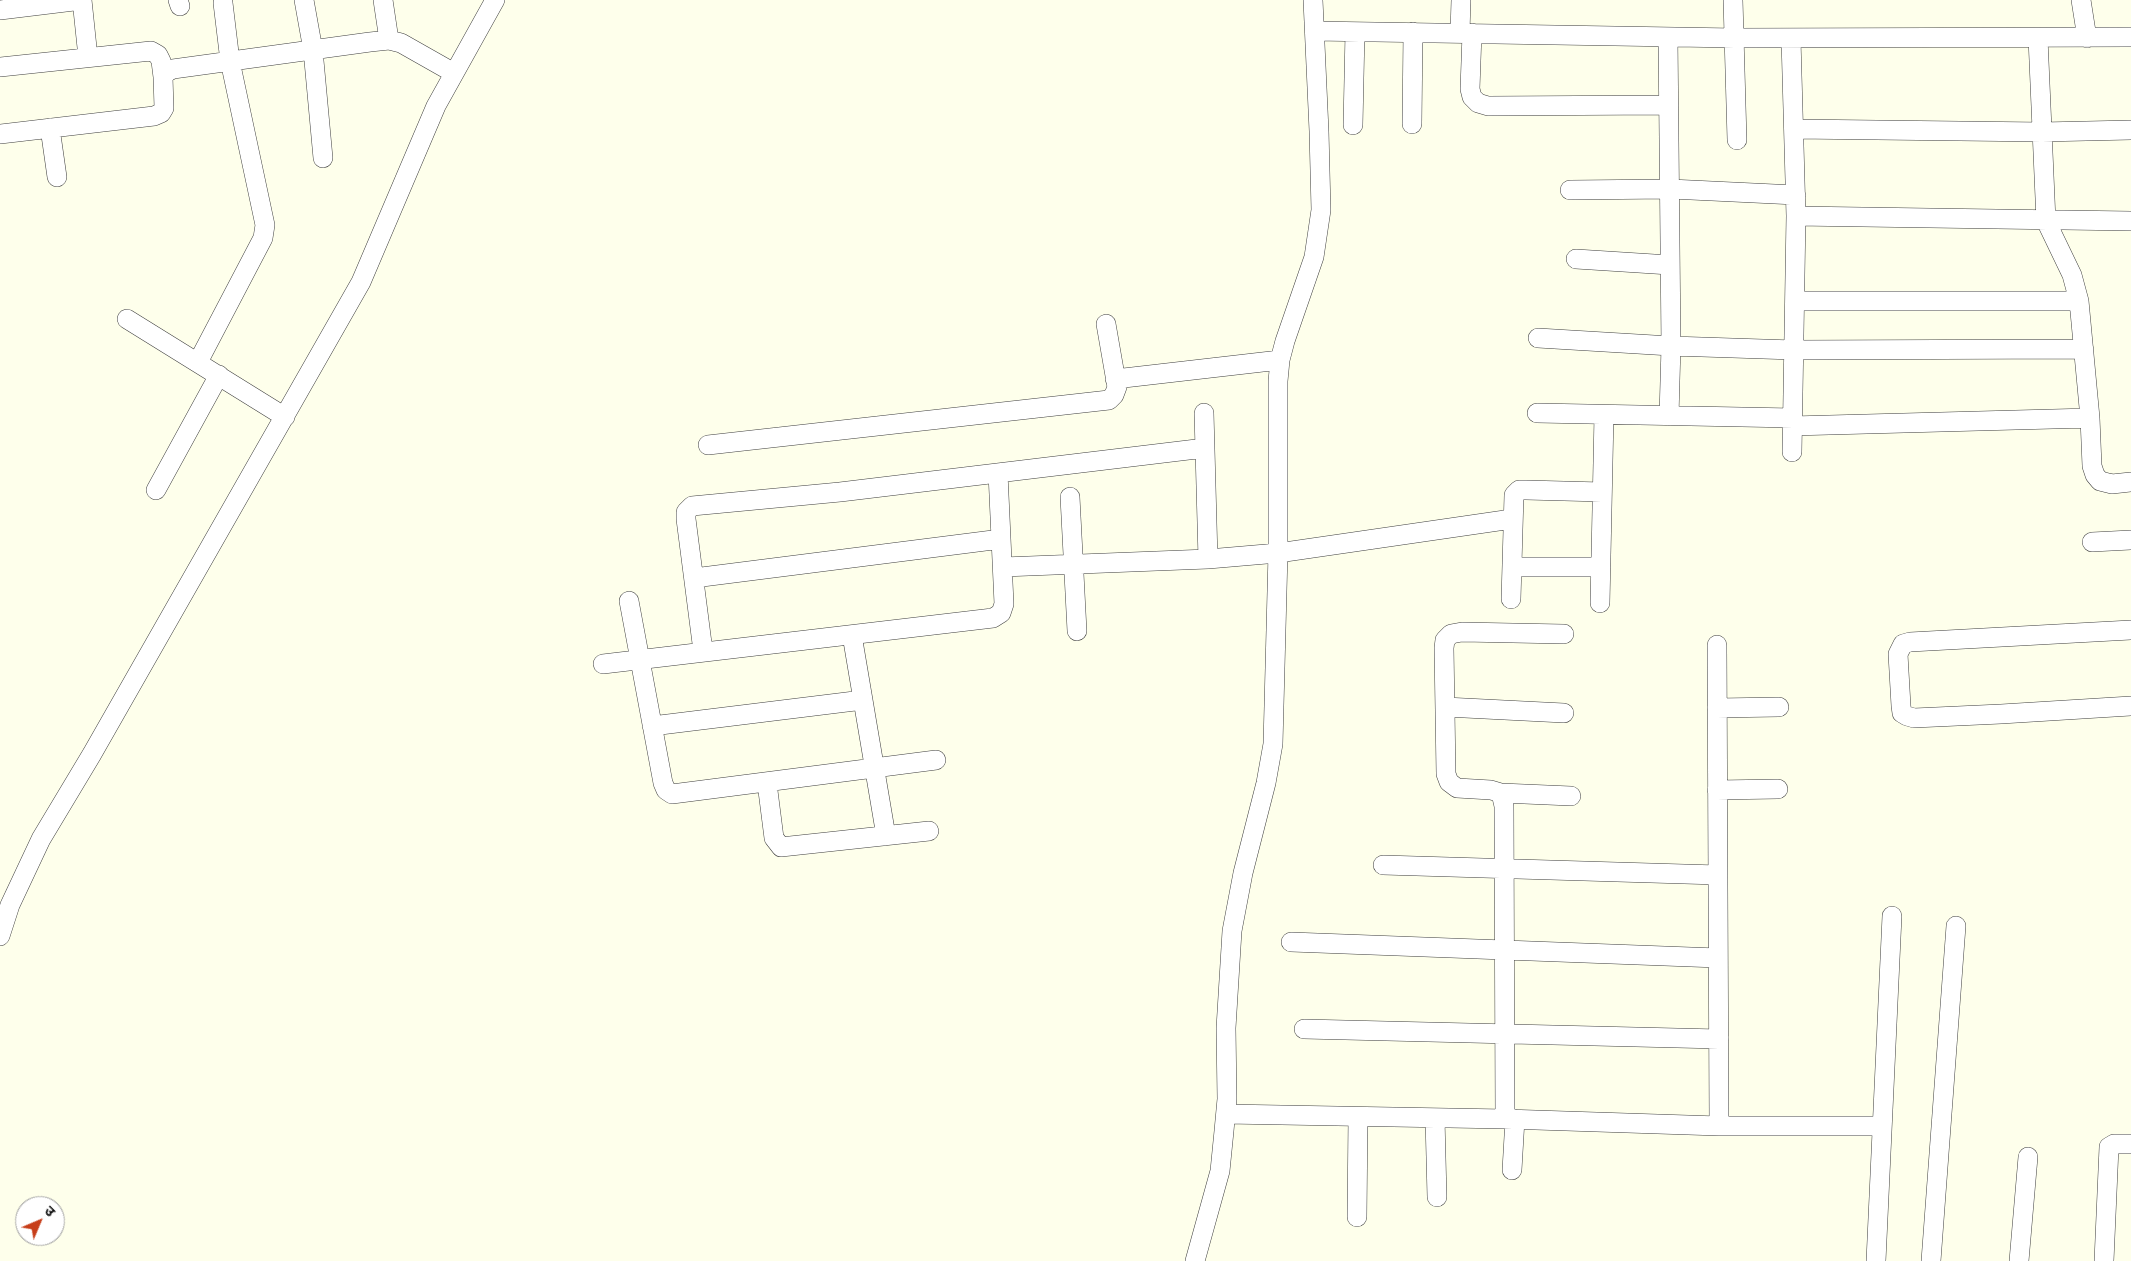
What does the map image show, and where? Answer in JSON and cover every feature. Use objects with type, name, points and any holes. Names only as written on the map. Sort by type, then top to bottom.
[{"type":"street","points":[[0,10],[82,0],[88,57]]},
{"type":"street","points":[[304,0],[313,50],[323,158]]},
{"type":"street","points":[[383,0],[389,40]]},
{"type":"street","points":[[0,936],[10,905],[41,839],[97,745],[361,282],[436,106],[495,0]]},
{"type":"street","points":[[1196,1261],[1220,1170],[1226,1114],[1226,1028],[1232,931],[1243,873],[1266,783],[1273,744],[1278,553],[1278,381],[1280,360],[1314,258],[1321,180],[1313,0]]},
{"type":"street","points":[[1461,0],[1466,33],[1470,89],[1472,97],[1478,103],[1488,106],[1669,105]]},
{"type":"street","points":[[1733,0],[1737,140]]},
{"type":"street","points":[[2081,0],[2086,38]]},
{"type":"street","points":[[198,362],[263,238],[265,225],[230,61],[223,3]]},
{"type":"street","points":[[1314,31],[1734,38],[2131,37]]},
{"type":"street","points":[[1353,125],[1355,32]]},
{"type":"street","points":[[1412,124],[1413,32]]},
{"type":"street","points":[[1668,37],[1671,346],[1669,416]]},
{"type":"street","points":[[1791,38],[1796,195],[1792,452]]},
{"type":"street","points":[[2038,38],[2046,220],[2072,275],[2079,302],[2090,418],[2092,466],[2095,475],[2100,481],[2112,484],[2131,482]]},
{"type":"street","points":[[162,77],[166,72],[173,69],[389,40],[416,50],[454,73]]},
{"type":"street","points":[[0,68],[151,51],[158,55],[161,61],[164,108],[161,113],[154,116],[0,134]]},
{"type":"street","points":[[50,128],[57,177]]},
{"type":"street","points":[[1795,129],[2042,132],[2131,130]]},
{"type":"street","points":[[1570,190],[1670,189],[1796,195]]},
{"type":"street","points":[[1796,216],[2131,221]]},
{"type":"street","points":[[1576,259],[1670,265]]},
{"type":"street","points":[[1795,301],[2079,302]]},
{"type":"street","points":[[127,319],[285,416]]},
{"type":"street","points":[[708,445],[1108,400],[1114,395],[1117,387],[1106,324]]},
{"type":"street","points":[[1538,338],[1671,346],[1794,350],[2084,349]]},
{"type":"street","points":[[1116,379],[1280,360]]},
{"type":"street","points":[[156,490],[219,375]]},
{"type":"street","points":[[1204,413],[1208,559]]},
{"type":"street","points":[[1537,413],[1669,416],[1793,422],[2090,418]]},
{"type":"street","points":[[1600,603],[1604,415]]},
{"type":"street","points":[[703,651],[686,519],[686,512],[692,506],[840,492],[1205,448]]},
{"type":"street","points":[[603,664],[640,658],[993,618],[1001,613],[1004,604],[998,473]]},
{"type":"street","points":[[1511,599],[1514,495],[1519,490],[1602,492]]},
{"type":"street","points":[[1070,497],[1077,631]]},
{"type":"street","points":[[1003,566],[1208,559],[1278,553],[1512,519]]},
{"type":"street","points":[[694,578],[1001,539]]},
{"type":"street","points":[[2092,542],[2131,540]]},
{"type":"street","points":[[1512,567],[1601,567]]},
{"type":"street","points":[[629,601],[662,783],[666,790],[672,794],[936,760]]},
{"type":"street","points":[[2131,630],[1910,642],[1903,644],[1898,654],[1900,706],[1902,713],[1914,718],[2131,706]]},
{"type":"street","points":[[1564,634],[1462,632],[1451,634],[1445,640],[1446,774],[1449,782],[1457,788],[1492,790],[1501,793],[1571,796]]},
{"type":"street","points":[[852,635],[886,836]]},
{"type":"street","points":[[1717,645],[1719,1126]]},
{"type":"street","points":[[652,726],[863,700]]},
{"type":"street","points":[[1717,708],[1779,707]]},
{"type":"street","points":[[1445,708],[1564,713]]},
{"type":"street","points":[[767,783],[774,838],[781,847],[929,831]]},
{"type":"street","points":[[1717,790],[1778,789]]},
{"type":"street","points":[[1501,793],[1504,806],[1505,869],[1504,1034],[1512,1170]]},
{"type":"street","points":[[1383,865],[1718,875]]},
{"type":"street","points":[[1876,1261],[1892,916]]},
{"type":"street","points":[[1931,1261],[1956,926]]},
{"type":"street","points":[[1291,942],[1718,958]]},
{"type":"street","points":[[1304,1029],[1718,1039]]},
{"type":"street","points":[[1226,1114],[1510,1119],[1719,1126],[1882,1126]]},
{"type":"street","points":[[1357,1217],[1358,1116]]},
{"type":"street","points":[[1435,1118],[1437,1197]]},
{"type":"street","points":[[2104,1261],[2109,1147],[2114,1144],[2131,1144]]},
{"type":"street","points":[[2019,1261],[2028,1157]]}]
